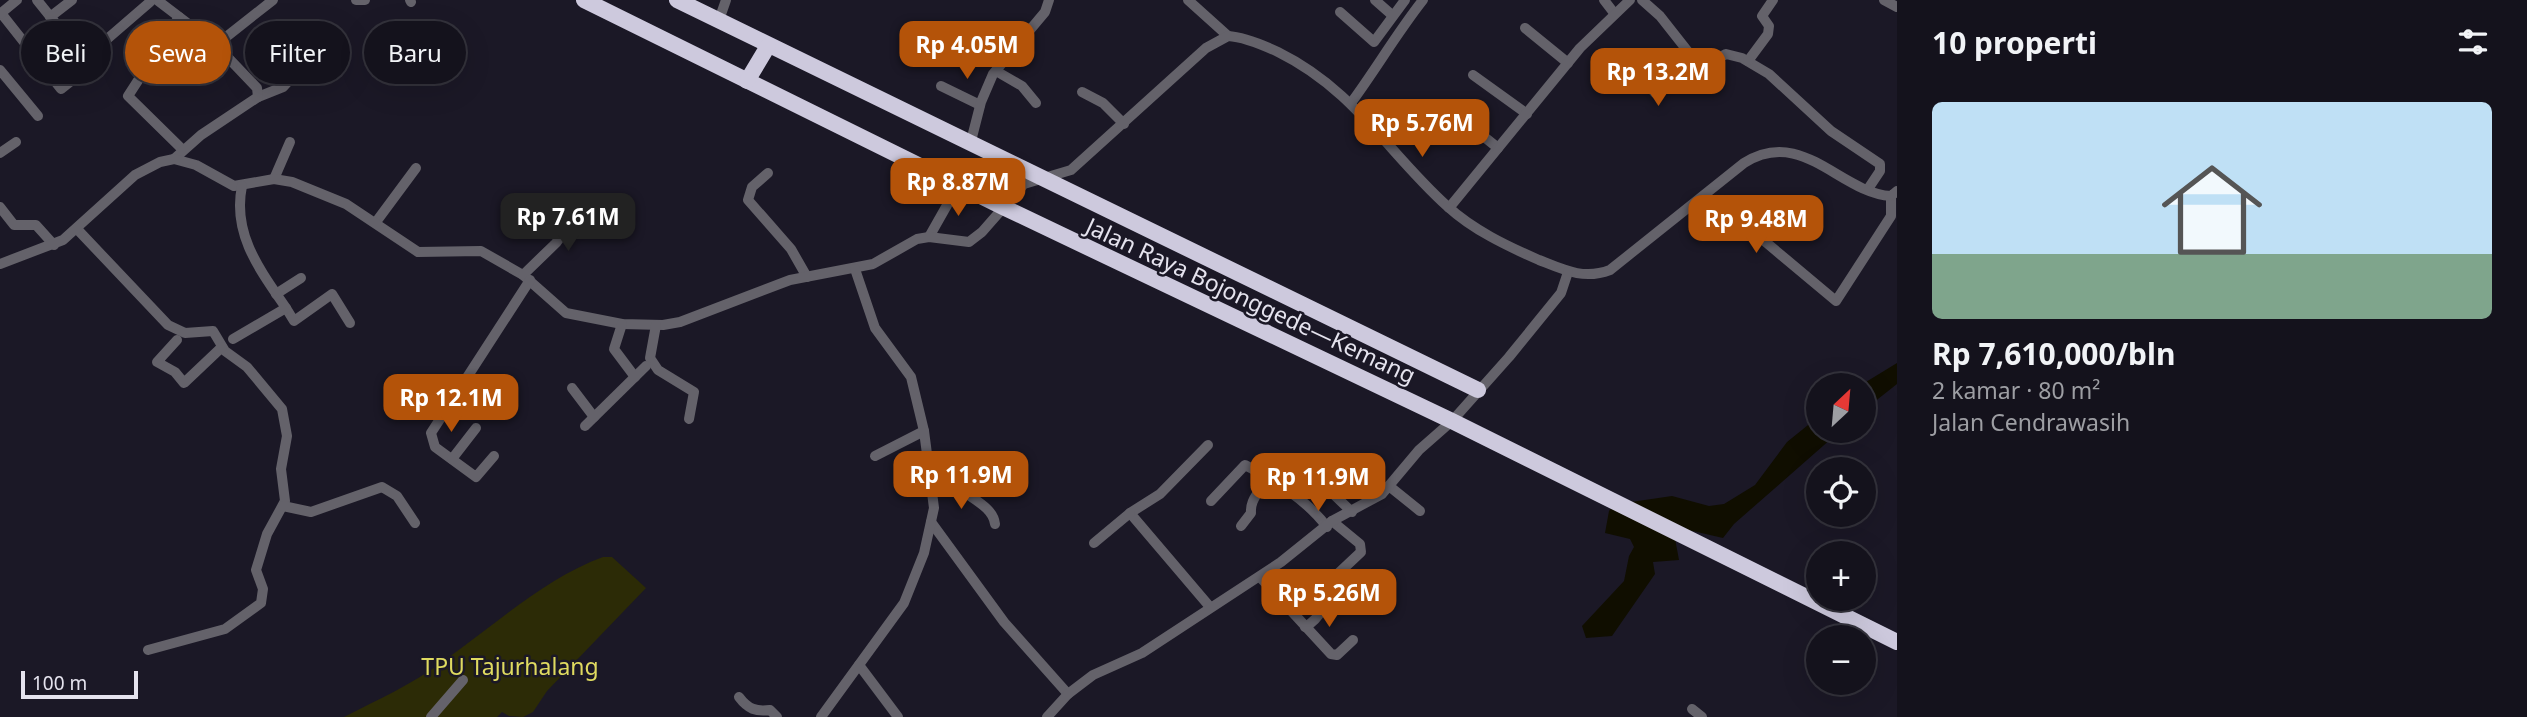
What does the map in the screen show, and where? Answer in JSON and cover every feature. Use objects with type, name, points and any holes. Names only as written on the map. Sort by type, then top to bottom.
[{"type":"highway","name":"Jalan Raya Bojonggede—Kemang","points":[[584,0],[1003,207],[1452,421],[1615,505],[1897,642]]},
{"type":"highway","name":"Jalan Raya Bojonggede—Kemang","points":[[677,0],[1037,178],[1478,390]]},
{"type":"highway","points":[[747,81],[768,46]]},
{"type":"street","points":[[17,0],[0,14],[21,40]]},
{"type":"street","points":[[37,0],[53,21]]},
{"type":"street","points":[[50,17],[72,0]]},
{"type":"street","points":[[231,33],[273,0]]},
{"type":"street","points":[[356,0],[365,0]]},
{"type":"street","points":[[719,20],[726,0]]},
{"type":"street","points":[[970,145],[980,105],[996,71],[1045,12],[1049,0]]},
{"type":"street","points":[[1188,0],[1227,36],[1254,42],[1298,63],[1351,103],[1449,208],[1494,238],[1568,272],[1593,275],[1610,270],[1744,163],[1771,153],[1818,162],[1868,190],[1894,194],[1891,216],[1836,301],[1750,229],[1744,227],[1731,234],[1723,234],[1691,206]]},
{"type":"street","points":[[1376,0],[1392,15]]},
{"type":"street","points":[[1340,12],[1374,41],[1405,0]]},
{"type":"street","points":[[1351,103],[1390,50],[1399,30],[1423,0]]},
{"type":"street","points":[[1604,0],[1614,13]]},
{"type":"street","points":[[1449,208],[1568,62],[1614,13],[1630,0]]},
{"type":"street","points":[[1642,0],[1660,16],[1692,59],[1703,66],[1732,54],[1748,61],[1778,82],[1831,131],[1880,164],[1880,171],[1868,190]]},
{"type":"street","points":[[1748,61],[1768,34],[1769,26],[1762,16],[1773,0]]},
{"type":"street","points":[[1884,0],[1897,8]]},
{"type":"street","points":[[111,36],[154,1],[184,21]]},
{"type":"street","points":[[179,17],[128,96],[183,150]]},
{"type":"street","points":[[1525,27],[1568,62]]},
{"type":"street","points":[[0,264],[54,245],[77,229],[135,175],[160,162],[174,159],[196,164],[226,183],[242,186],[274,179],[292,182],[330,197],[376,222],[418,252],[473,249],[494,256],[527,277],[566,313],[622,324],[656,326],[680,322],[807,277],[873,264],[918,239],[929,237],[969,242],[1024,184],[1071,170],[1206,48],[1227,36]]},
{"type":"street","points":[[1626,61],[1655,93],[1692,59]]},
{"type":"street","points":[[231,61],[257,88],[258,97]]},
{"type":"street","points":[[0,70],[38,116]]},
{"type":"street","points":[[996,71],[1022,86],[1036,103]]},
{"type":"street","points":[[1473,75],[1527,114]]},
{"type":"street","points":[[174,159],[258,97],[285,84]]},
{"type":"street","points":[[941,86],[980,105]]},
{"type":"street","points":[[1082,92],[1103,103],[1124,124]]},
{"type":"street","points":[[1472,127],[1498,148]]},
{"type":"street","points":[[0,153],[16,142]]},
{"type":"street","points":[[274,179],[290,142]]},
{"type":"street","points":[[376,222],[416,168]]},
{"type":"street","points":[[768,173],[752,187],[748,201],[784,241],[807,277]]},
{"type":"street","points":[[929,237],[959,184]]},
{"type":"street","points":[[242,186],[238,213],[255,262],[294,321],[332,294],[350,323]]},
{"type":"street","points":[[0,207],[14,225],[36,225],[54,245]]},
{"type":"street","points":[[494,456],[476,477],[435,447],[431,433],[527,277],[572,221],[584,219],[590,213]]},
{"type":"street","points":[[77,229],[164,323],[185,332],[213,331],[222,346],[247,367],[282,410],[287,436],[281,469],[283,506],[267,534],[256,570],[263,589],[261,603],[225,629],[148,650]]},
{"type":"street","points":[[821,717],[911,590],[924,553],[934,491],[911,377],[875,328],[855,269]]},
{"type":"street","points":[[1047,717],[1068,694],[1093,676],[1128,662],[1260,577],[1329,524],[1390,486],[1419,450],[1452,421],[1561,293],[1568,272]]},
{"type":"street","points":[[276,294],[301,278]]},
{"type":"street","points":[[233,339],[286,308]]},
{"type":"street","points":[[622,324],[614,349],[635,377]]},
{"type":"street","points":[[656,326],[650,358],[658,370],[694,393],[689,419]]},
{"type":"street","points":[[177,340],[157,362],[175,372],[184,383],[222,346]]},
{"type":"street","points":[[585,426],[646,366]]},
{"type":"street","points":[[572,388],[594,417]]},
{"type":"street","points":[[452,459],[476,428]]},
{"type":"street","points":[[875,456],[924,431]]},
{"type":"street","points":[[1094,543],[1130,513],[1160,494],[1208,445]]},
{"type":"street","points":[[1302,464],[1352,512]]},
{"type":"street","points":[[1211,501],[1242,465],[1276,481],[1362,548],[1328,583]]},
{"type":"street","points":[[1241,526],[1251,513],[1250,502],[1263,485],[1264,476]]},
{"type":"street","points":[[934,491],[954,483],[966,496],[986,508],[995,517],[995,524]]},
{"type":"street","points":[[1390,486],[1420,511]]},
{"type":"street","points":[[283,506],[311,512],[382,487],[397,496],[415,523]]},
{"type":"street","points":[[1130,513],[1210,607]]},
{"type":"street","points":[[931,522],[1004,622],[1068,694]]},
{"type":"street","points":[[1260,577],[1305,627],[1335,655],[1353,640]]},
{"type":"street","points":[[1328,583],[1346,597],[1373,610]]},
{"type":"street","points":[[1305,627],[1320,615],[1329,596],[1328,583]]},
{"type":"street","points":[[859,664],[898,717]]},
{"type":"street","points":[[430,717],[463,680]]},
{"type":"street","points":[[739,697],[749,707],[759,711],[770,710],[777,717]]},
{"type":"street","points":[[1692,709],[1702,717]]},
{"type":"green space","name":"TPU Tajurhalang","points":[[603,557],[612,557],[646,588],[547,691],[533,712],[523,717],[509,716],[502,712],[497,717],[344,717],[431,670],[539,590]]},
{"type":"shaded area","points":[[1897,363],[1897,384],[1876,401],[1876,376]]},
{"type":"shaded area","points":[[1806,427],[1806,443],[1826,443],[1810,457],[1806,457],[1806,461],[1734,524],[1723,538],[1671,526],[1631,502],[1672,496],[1709,506],[1724,504],[1755,485],[1787,442]]},
{"type":"shaded area","points":[[1615,503],[1674,533],[1679,560],[1653,562],[1655,574],[1612,636],[1586,638],[1582,626],[1624,581],[1629,556],[1634,547],[1630,539],[1605,533],[1609,511]]}]
